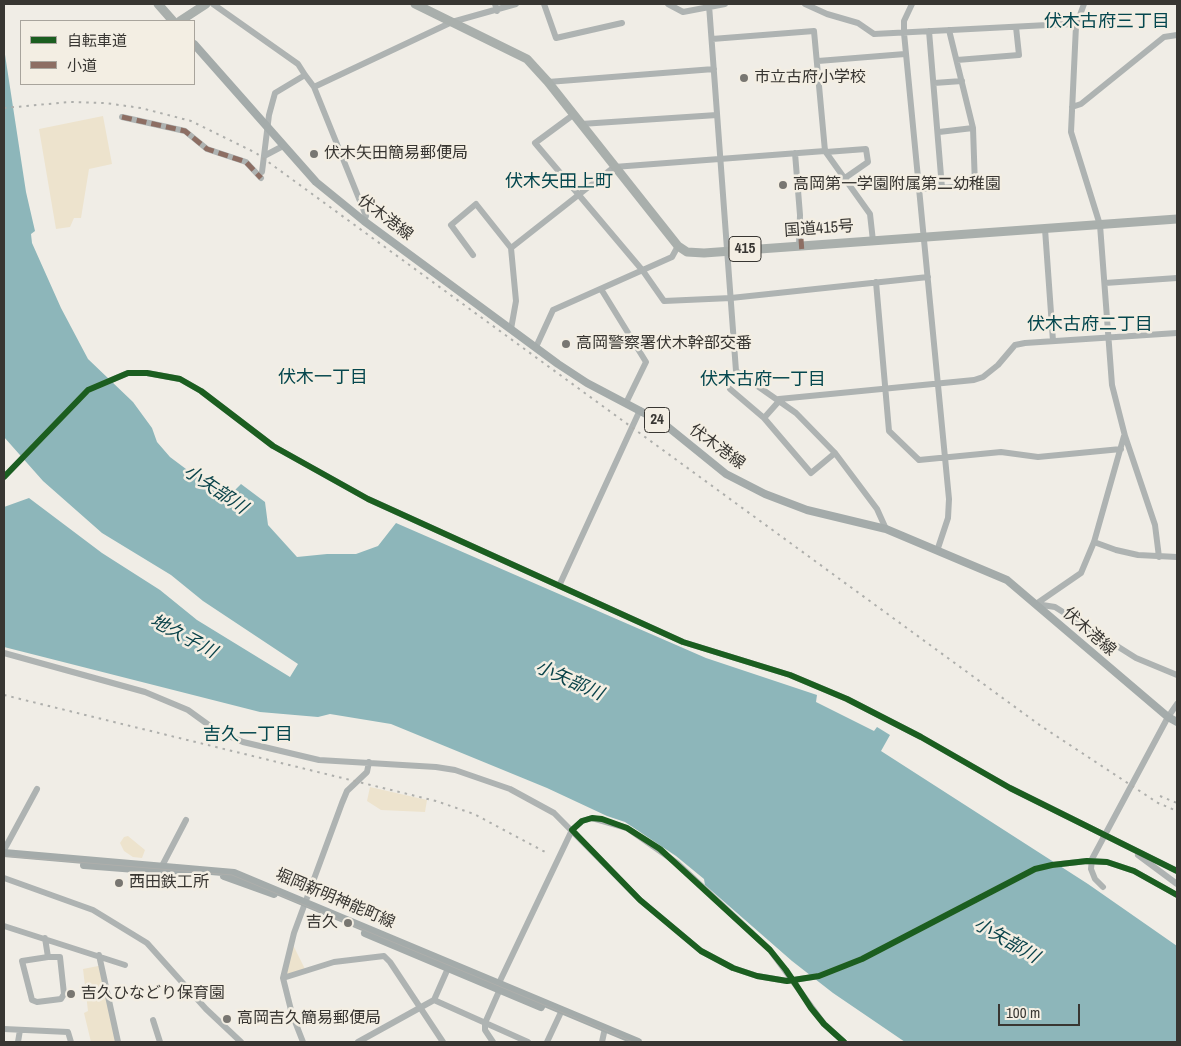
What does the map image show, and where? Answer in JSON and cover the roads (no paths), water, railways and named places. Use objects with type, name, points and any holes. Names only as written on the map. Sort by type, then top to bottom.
[{"type":"highway","points":[[158,4],[172,20]]},
{"type":"highway","points":[[182,20],[206,4]]},
{"type":"highway","points":[[422,5],[527,59],[548,82],[678,246]]},
{"type":"highway","name":"国道415号","points":[[678,246],[688,252],[704,253],[1177,219]]},
{"type":"main road","name":"伏木港線","points":[[195,45],[316,182],[364,221],[582,380],[663,423],[726,474],[765,494],[807,510],[886,530],[1007,580],[1168,717],[1177,722]]},
{"type":"main road","name":"堀岡新明神能町線","points":[[4,852],[234,873],[561,1012],[626,1042]]},
{"type":"main road","name":"堀岡新明神能町線","points":[[4,858],[224,876],[305,904]]},
{"type":"main road","name":"堀岡新明神能町線","points":[[605,1031],[638,1042]]},
{"type":"street","points":[[213,4],[298,64],[306,75],[314,87],[366,216],[364,221]]},
{"type":"street","points":[[495,4],[497,11]]},
{"type":"street","points":[[314,87],[452,22],[497,11],[516,4]]},
{"type":"street","points":[[544,4],[556,38],[622,23]]},
{"type":"street","points":[[668,4],[683,12],[709,5],[725,4]]},
{"type":"street","points":[[805,4],[827,14],[858,23],[874,34],[1067,24],[1076,26]]},
{"type":"street","points":[[912,4],[904,21],[904,33],[949,499],[948,518],[937,551]]},
{"type":"street","points":[[1084,4],[1076,26],[1071,132],[1100,225],[1112,385],[1124,436],[1155,525],[1160,557]]},
{"type":"street","points":[[709,5],[736,371],[796,413],[834,453],[877,510],[886,530]]},
{"type":"street","points":[[957,60],[1019,55],[1016,27]]},
{"type":"street","points":[[920,189],[975,186],[973,128],[949,30]]},
{"type":"street","points":[[712,39],[814,31],[826,151],[870,214],[873,241]]},
{"type":"street","points":[[929,32],[939,132],[942,188]]},
{"type":"street","points":[[1072,107],[1081,104],[1164,37],[1177,35]]},
{"type":"street","points":[[818,61],[906,54]]},
{"type":"street","points":[[548,82],[714,69]]},
{"type":"street","points":[[122,117],[185,131],[207,149],[246,162],[262,175],[266,155],[267,127],[275,93],[306,75]]},
{"type":"street","points":[[934,83],[962,81]]},
{"type":"street","points":[[573,115],[535,144],[643,271],[664,301],[731,298],[928,277]]},
{"type":"street","points":[[580,124],[717,115]]},
{"type":"street","points":[[939,132],[973,128]]},
{"type":"street","points":[[266,155],[283,146]]},
{"type":"street","points":[[511,248],[614,167],[795,152],[866,149],[868,162],[845,178]]},
{"type":"street","points":[[795,152],[801,246]]},
{"type":"street","points":[[473,255],[451,225],[476,204],[511,248],[516,301],[511,328]]},
{"type":"street","points":[[1044,229],[1053,341]]},
{"type":"street","points":[[536,348],[553,310],[672,257],[678,246]]},
{"type":"street","points":[[1105,284],[1177,278]]},
{"type":"street","points":[[876,282],[887,389],[889,431],[919,460],[1001,452],[1038,457],[1121,449]]},
{"type":"street","points":[[601,288],[646,362],[626,403]]},
{"type":"street","points":[[764,418],[779,400],[937,384],[982,377],[998,365],[1015,345],[1177,333]]},
{"type":"street","points":[[4,477],[88,390],[128,373],[147,373],[180,379],[201,391],[273,446],[332,481],[683,642],[790,675],[847,698],[921,737],[1010,788],[1106,834],[1177,871]]},
{"type":"street","points":[[730,389],[764,418],[811,473],[834,453]]},
{"type":"street","points":[[559,586],[640,410]]},
{"type":"street","points":[[1036,604],[1081,573],[1094,542],[1124,436]]},
{"type":"street","points":[[1094,542],[1116,550],[1160,557],[1177,556]]},
{"type":"street","points":[[1036,604],[1055,607],[1136,658],[1177,675]]},
{"type":"street","points":[[4,653],[145,692],[188,710],[217,731],[243,742],[319,760],[436,766],[477,776],[510,789],[554,813],[640,900],[701,951],[733,968],[757,976],[787,980],[818,976],[862,959],[1035,869],[1068,862],[1107,862],[1134,871],[1177,896]]},
{"type":"street","points":[[1103,886],[1095,879],[1091,869],[1092,859],[1168,717],[1177,704]]},
{"type":"street","points":[[303,1042],[292,1014],[284,978],[294,933],[347,791],[367,772],[370,762]]},
{"type":"street","points":[[4,852],[37,789]]},
{"type":"street","points":[[493,1042],[485,1030],[485,1023],[500,986],[572,830],[582,821],[592,818],[602,819],[627,828],[660,849],[770,950],[824,1024],[844,1042]]},
{"type":"street","points":[[162,866],[186,820]]},
{"type":"street","points":[[1122,842],[1177,884]]},
{"type":"street","points":[[4,878],[93,910],[147,942],[206,1010],[241,1042]]},
{"type":"street","points":[[4,926],[99,955],[125,965]]},
{"type":"street","points":[[45,938],[48,957]]},
{"type":"street","points":[[99,955],[118,1042]]},
{"type":"street","points":[[284,978],[334,962],[384,956],[390,962],[443,1042]]},
{"type":"street","points":[[48,957],[60,957],[64,994],[61,999],[37,1002],[32,1000],[22,961],[48,957]]},
{"type":"street","points":[[358,1042],[434,1000],[449,965]]},
{"type":"street","points":[[434,1000],[528,1042]]},
{"type":"street","points":[[547,1042],[561,1012]]},
{"type":"street","points":[[152,1020],[160,1042]]},
{"type":"street","points":[[4,1029],[68,1032],[72,1042]]},
{"type":"street","points":[[18,1042],[20,1030]]},
{"type":"street","points":[[602,1042],[605,1031]]},
{"type":"water","points":[[4,48],[26,192],[35,231],[31,234],[32,243],[61,308],[88,359],[133,402],[152,428],[157,442],[170,457],[226,499],[241,484],[265,502],[268,525],[297,557],[356,554],[378,546],[396,523],[706,658],[817,695],[816,702],[874,731],[877,727],[890,735],[881,751],[1088,884],[1177,946],[1177,1042],[905,1042],[833,993],[792,961],[705,885],[704,879],[676,856],[625,822],[391,724],[330,714],[318,717],[260,712],[4,647],[4,507],[29,498],[102,553],[160,590],[197,620],[290,677],[298,664],[203,601],[171,575],[102,533],[43,481],[4,437]]},
{"type":"tram line","points":[[4,856],[232,875],[633,1042]]},
{"type":"railway","points":[[4,108],[70,102],[105,103],[141,108],[191,121],[256,153],[1041,726],[1158,803],[1177,811]]},
{"type":"railway","points":[[4,695],[436,801],[474,814],[547,853]]},
{"type":"railway","points":[[1160,796],[1177,803]]},
{"type":"place","name":"市立古府小学校","points":[[744,78]]},
{"type":"place","name":"伏木矢田簡易郵便局","points":[[314,154]]},
{"type":"place","name":"高岡第一学園附属第二幼稚園","points":[[783,185]]},
{"type":"place","name":"高岡警察署伏木幹部交番","points":[[566,344]]},
{"type":"place","name":"西田鉄工所","points":[[119,883]]},
{"type":"place","name":"吉久","points":[[348,923]]},
{"type":"place","name":"吉久ひなどり保育園","points":[[71,994]]},
{"type":"place","name":"高岡吉久簡易郵便局","points":[[227,1019]]},
{"type":"district","name":"伏木古府三丁目","points":[[1107,22]]},
{"type":"district","name":"伏木矢田上町","points":[[559,182]]},
{"type":"district","name":"伏木古府二丁目","points":[[1090,325]]},
{"type":"district","name":"伏木一丁目","points":[[323,378]]},
{"type":"district","name":"伏木古府一丁目","points":[[763,380]]},
{"type":"district","name":"吉久一丁目","points":[[248,735]]},
{"type":"water label","name":"小矢部川","points":[[215,490]]},
{"type":"water label","name":"地久子川","points":[[183,637]]},
{"type":"water label","name":"小矢部川","points":[[569,681]]},
{"type":"water label","name":"小矢部川","points":[[1006,941]]}]
